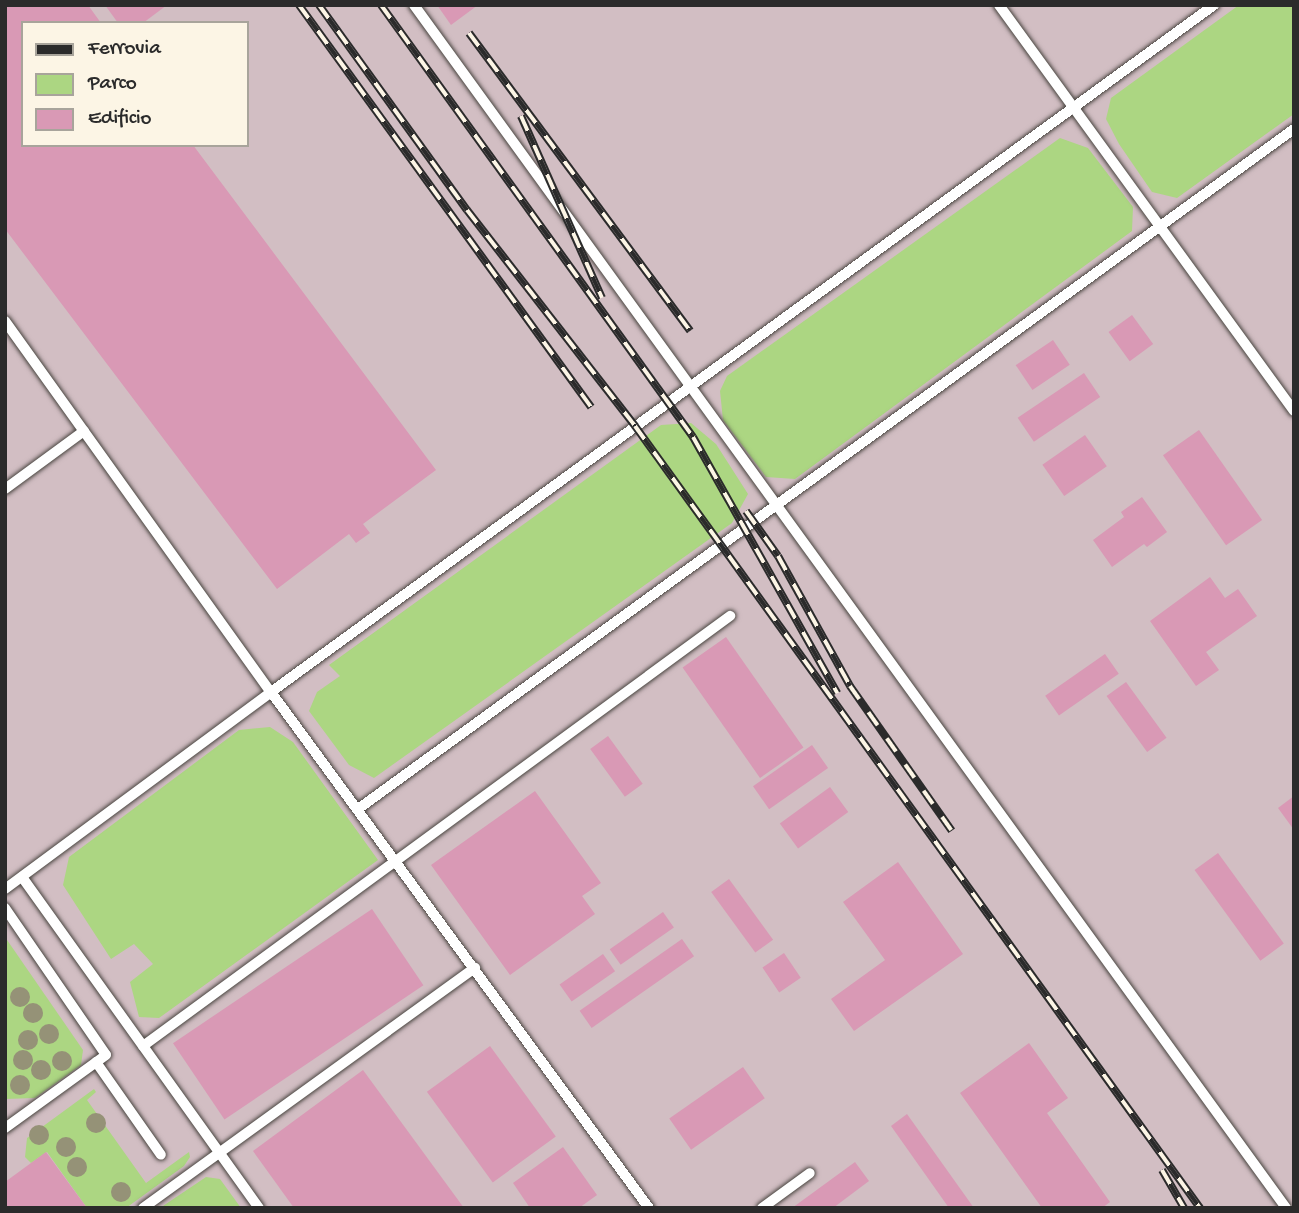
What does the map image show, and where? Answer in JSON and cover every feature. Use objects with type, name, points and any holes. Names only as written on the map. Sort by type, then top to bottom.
[{"type":"lane","points":[[414,5],[1286,1208]]},
{"type":"lane","points":[[999,5],[1294,411]]},
{"type":"lane","points":[[5,889],[1214,5]]},
{"type":"lane","points":[[358,809],[1294,129]]},
{"type":"lane","points":[[5,321],[271,692],[649,1208]]},
{"type":"lane","points":[[5,489],[85,432]]},
{"type":"lane","points":[[144,1046],[730,616]]},
{"type":"lane","points":[[22,877],[259,1208]]},
{"type":"lane","points":[[5,908],[106,1055],[5,1128]]},
{"type":"lane","points":[[143,1208],[475,968]]},
{"type":"lane","points":[[96,1062],[161,1155]]},
{"type":"lane","points":[[762,1208],[810,1173]]},
{"type":"shaded area","points":[[5,5],[1294,5],[1294,1208],[5,1208]]},
{"type":"green space","points":[[1239,5],[1294,5],[1294,114],[1177,198],[1152,192],[1119,144],[1106,119],[1111,98]]},
{"type":"green space","points":[[1060,138],[1088,148],[1133,207],[1132,231],[795,479],[766,477],[723,420],[720,391],[727,376]]},
{"type":"green space","points":[[691,423],[716,444],[748,494],[732,523],[374,778],[349,765],[309,711],[317,692],[340,676],[329,665],[661,425]]},
{"type":"green space","points":[[270,727],[293,742],[378,860],[159,1018],[139,1017],[130,982],[153,964],[134,944],[111,959],[63,885],[69,857],[239,730]]},
{"type":"green space","points":[[5,937],[83,1050],[81,1065],[35,1098],[5,1099]]},
{"type":"green space","points":[[94,1089],[96,1092],[87,1100],[146,1183],[189,1152],[190,1157],[184,1166],[126,1208],[87,1208],[47,1152],[31,1163],[25,1157],[27,1138]]},
{"type":"green space","points":[[206,1177],[220,1179],[241,1208],[160,1208]]},
{"type":"building","points":[[5,5],[88,5],[100,21],[21,21],[21,147],[194,147],[436,470],[363,524],[370,533],[356,543],[349,534],[277,589],[5,229]]},
{"type":"building","points":[[105,5],[167,5],[146,21],[117,21]]},
{"type":"building","points":[[437,5],[478,5],[451,25]]},
{"type":"building","points":[[1132,315],[1153,344],[1130,361],[1109,332]]},
{"type":"building","points":[[1053,340],[1070,365],[1032,390],[1016,365]]},
{"type":"building","points":[[1084,373],[1100,397],[1034,442],[1018,418]]},
{"type":"building","points":[[1199,430],[1262,520],[1226,545],[1163,455]]},
{"type":"building","points":[[1085,435],[1107,466],[1064,496],[1042,465]]},
{"type":"building","points":[[1142,497],[1167,532],[1147,547],[1144,544],[1112,567],[1093,540],[1124,517],[1121,512]]},
{"type":"building","points":[[1210,577],[1225,598],[1238,589],[1257,616],[1206,652],[1219,670],[1196,686],[1150,621]]},
{"type":"building","points":[[726,637],[803,748],[760,778],[683,667]]},
{"type":"building","points":[[1105,654],[1119,674],[1059,716],[1045,696]]},
{"type":"building","points":[[1126,682],[1167,738],[1147,752],[1107,696]]},
{"type":"building","points":[[608,736],[643,784],[625,797],[590,749]]},
{"type":"building","points":[[812,745],[828,768],[769,809],[753,786]]},
{"type":"building","points":[[830,787],[848,812],[798,849],[780,823]]},
{"type":"building","points":[[535,791],[601,883],[582,896],[595,914],[510,975],[431,865]]},
{"type":"building","points":[[1294,796],[1294,830],[1278,808]]},
{"type":"building","points":[[1218,853],[1284,944],[1260,961],[1195,870]]},
{"type":"building","points":[[898,862],[963,954],[854,1031],[831,999],[885,960],[843,902]]},
{"type":"building","points":[[729,879],[773,940],[755,953],[711,892]]},
{"type":"building","points":[[372,909],[423,985],[224,1119],[173,1043]]},
{"type":"building","points":[[663,912],[674,928],[621,965],[610,949]]},
{"type":"building","points":[[682,939],[694,956],[592,1028],[580,1011]]},
{"type":"building","points":[[784,953],[801,978],[779,992],[762,968]]},
{"type":"building","points":[[603,954],[615,971],[572,1002],[560,984]]},
{"type":"building","points":[[1029,1043],[1068,1098],[1047,1113],[1110,1202],[1102,1208],[1042,1208],[960,1093]]},
{"type":"building","points":[[490,1046],[556,1137],[493,1182],[427,1092]]},
{"type":"building","points":[[743,1067],[765,1098],[691,1150],[669,1119]]},
{"type":"building","points":[[363,1070],[464,1208],[294,1208],[253,1151]]},
{"type":"building","points":[[907,1114],[974,1208],[949,1208],[891,1126]]},
{"type":"building","points":[[563,1147],[597,1195],[579,1208],[530,1208],[513,1183]]},
{"type":"building","points":[[46,1152],[87,1208],[5,1208],[5,1182]]},
{"type":"building","points":[[855,1162],[869,1181],[833,1208],[792,1208]]},
{"type":"railway","points":[[299,5],[591,407]]},
{"type":"railway","points":[[319,5],[467,210],[635,426],[1200,1208]]},
{"type":"railway","points":[[381,5],[693,437],[837,693]]},
{"type":"railway","points":[[469,33],[690,331]]},
{"type":"railway","points":[[521,116],[602,298]]},
{"type":"railway","points":[[746,511],[778,556],[850,686],[952,831]]},
{"type":"railway","points":[[1162,1170],[1184,1208]]}]
